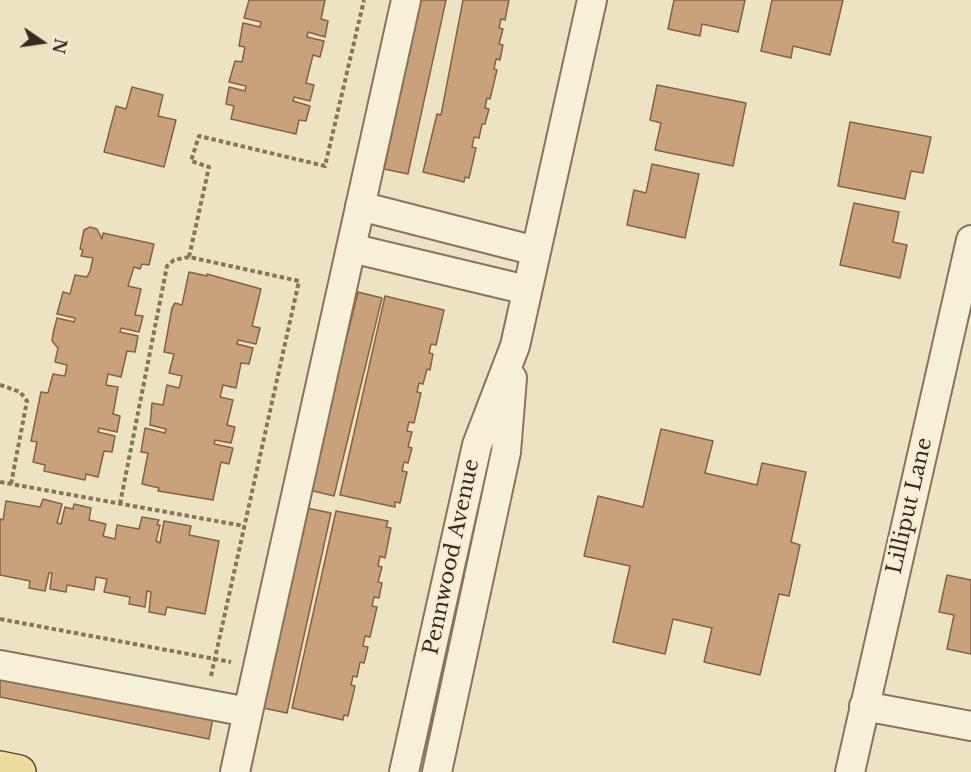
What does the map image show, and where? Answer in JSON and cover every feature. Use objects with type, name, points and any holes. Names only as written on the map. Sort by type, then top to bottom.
[{"type":"main road","points":[[0,768],[18,772]]},
{"type":"street","points":[[235,772],[406,0]]},
{"type":"street","name":"Pennwood Avenue","points":[[437,772],[506,452],[515,346],[592,0]]},
{"type":"street","points":[[360,206],[536,251]]},
{"type":"street","name":"Lilliput Lane","points":[[850,772],[971,240]]},
{"type":"street","points":[[351,248],[527,290]]},
{"type":"street","name":"Pennwood Avenue","points":[[404,772],[477,446],[515,346]]},
{"type":"street","points":[[0,665],[248,711]]},
{"type":"street","points":[[864,706],[971,726]]},
{"type":"path","points":[[189,257],[209,167],[191,161],[199,136],[326,166],[364,0]]},
{"type":"path","points":[[120,504],[166,266],[174,260],[189,257],[299,281],[213,659],[207,704]]},
{"type":"path","points":[[0,385],[20,392],[27,401],[11,484]]},
{"type":"path","points":[[0,482],[244,526]]},
{"type":"path","points":[[0,619],[258,667]]},
{"type":"building","points":[[249,0],[325,0],[321,19],[328,21],[325,37],[308,32],[307,37],[324,41],[320,57],[313,55],[306,83],[314,85],[310,101],[294,97],[293,101],[310,106],[306,121],[299,120],[296,134],[231,119],[234,106],[226,104],[229,87],[245,91],[246,86],[229,82],[235,61],[242,62],[245,47],[239,46],[243,23],[260,27],[261,22],[244,18]]},
{"type":"building","points":[[421,0],[446,0],[408,174],[384,169]]},
{"type":"building","points":[[463,0],[509,0],[505,20],[501,19],[499,28],[503,29],[499,44],[503,45],[500,60],[496,59],[494,69],[497,70],[490,99],[487,98],[485,108],[489,109],[479,138],[474,137],[472,147],[476,148],[469,178],[465,177],[464,182],[423,172],[437,114],[441,115]]},
{"type":"building","points":[[674,0],[745,0],[738,32],[702,24],[700,36],[668,29]]},
{"type":"building","points":[[772,0],[843,0],[830,55],[793,46],[791,58],[761,51]]},
{"type":"building","points":[[657,85],[746,103],[733,166],[655,150],[661,123],[650,120]]},
{"type":"building","points":[[132,87],[163,95],[158,116],[176,120],[164,167],[104,152],[116,106],[126,109]]},
{"type":"building","points":[[850,122],[931,137],[923,173],[911,171],[905,199],[838,186]]},
{"type":"building","points":[[652,164],[699,174],[685,238],[627,225],[634,190],[646,193]]},
{"type":"building","points":[[854,203],[899,212],[893,242],[907,245],[900,278],[840,265]]},
{"type":"building","points":[[90,227],[97,229],[102,239],[103,233],[154,244],[149,265],[142,264],[140,269],[134,267],[128,286],[141,289],[135,315],[143,316],[139,332],[121,328],[120,332],[138,336],[135,352],[127,351],[121,377],[108,374],[106,385],[118,387],[113,414],[120,416],[117,432],[99,428],[98,432],[115,436],[112,452],[104,451],[98,477],[86,474],[85,480],[44,471],[45,465],[33,462],[37,442],[31,441],[41,392],[48,393],[53,374],[65,376],[67,365],[55,362],[58,348],[52,341],[53,334],[57,318],[74,322],[75,318],[57,314],[63,292],[70,294],[75,275],[87,277],[90,271],[93,258],[81,256],[83,250],[80,249],[84,230]]},
{"type":"building","points":[[189,272],[207,276],[207,274],[261,289],[252,326],[260,328],[256,344],[238,340],[237,344],[253,348],[249,364],[241,363],[236,388],[223,385],[220,397],[233,400],[227,425],[235,427],[231,443],[215,440],[214,444],[233,448],[229,464],[221,462],[213,500],[158,491],[159,488],[142,484],[148,453],[141,452],[145,428],[165,433],[166,429],[150,425],[152,403],[163,405],[167,385],[179,388],[182,376],[169,373],[174,354],[164,352],[172,308],[175,303],[182,305]]},
{"type":"building","points":[[358,292],[382,298],[334,496],[309,490]]},
{"type":"building","points":[[385,296],[444,310],[436,345],[431,344],[429,353],[433,354],[430,370],[427,369],[423,384],[419,383],[417,392],[421,393],[414,423],[409,422],[407,431],[412,432],[408,447],[412,448],[408,463],[404,462],[402,471],[407,472],[400,503],[395,502],[395,507],[340,495]]},
{"type":"building","points":[[661,429],[713,441],[705,473],[757,485],[762,463],[806,472],[791,542],[800,545],[789,596],[779,594],[760,675],[704,662],[712,628],[673,619],[665,654],[613,642],[630,566],[584,556],[598,496],[643,507]]},
{"type":"building","points":[[43,499],[62,504],[57,523],[61,524],[65,507],[73,509],[74,504],[91,508],[89,520],[106,524],[103,536],[115,539],[117,525],[139,529],[142,517],[159,520],[156,541],[160,543],[164,521],[191,526],[189,535],[219,541],[205,614],[167,607],[165,615],[149,612],[151,592],[147,591],[145,607],[129,604],[130,597],[104,592],[107,579],[96,577],[94,590],[67,585],[66,592],[50,589],[52,573],[49,573],[45,591],[29,588],[30,581],[0,575],[0,519],[3,520],[6,501],[40,507]]},
{"type":"building","points":[[307,508],[331,513],[287,713],[263,708]]},
{"type":"building","points":[[336,511],[388,521],[386,527],[391,528],[385,558],[380,556],[378,566],[382,567],[378,582],[382,583],[379,598],[374,597],[372,606],[377,607],[370,637],[365,636],[363,646],[368,647],[364,663],[360,662],[357,677],[353,676],[351,685],[355,686],[348,716],[344,715],[343,720],[292,708]]},
{"type":"building","points":[[947,575],[971,580],[971,654],[947,649],[954,615],[939,612]]},
{"type":"building","points":[[0,675],[213,717],[209,739],[0,697]]}]
